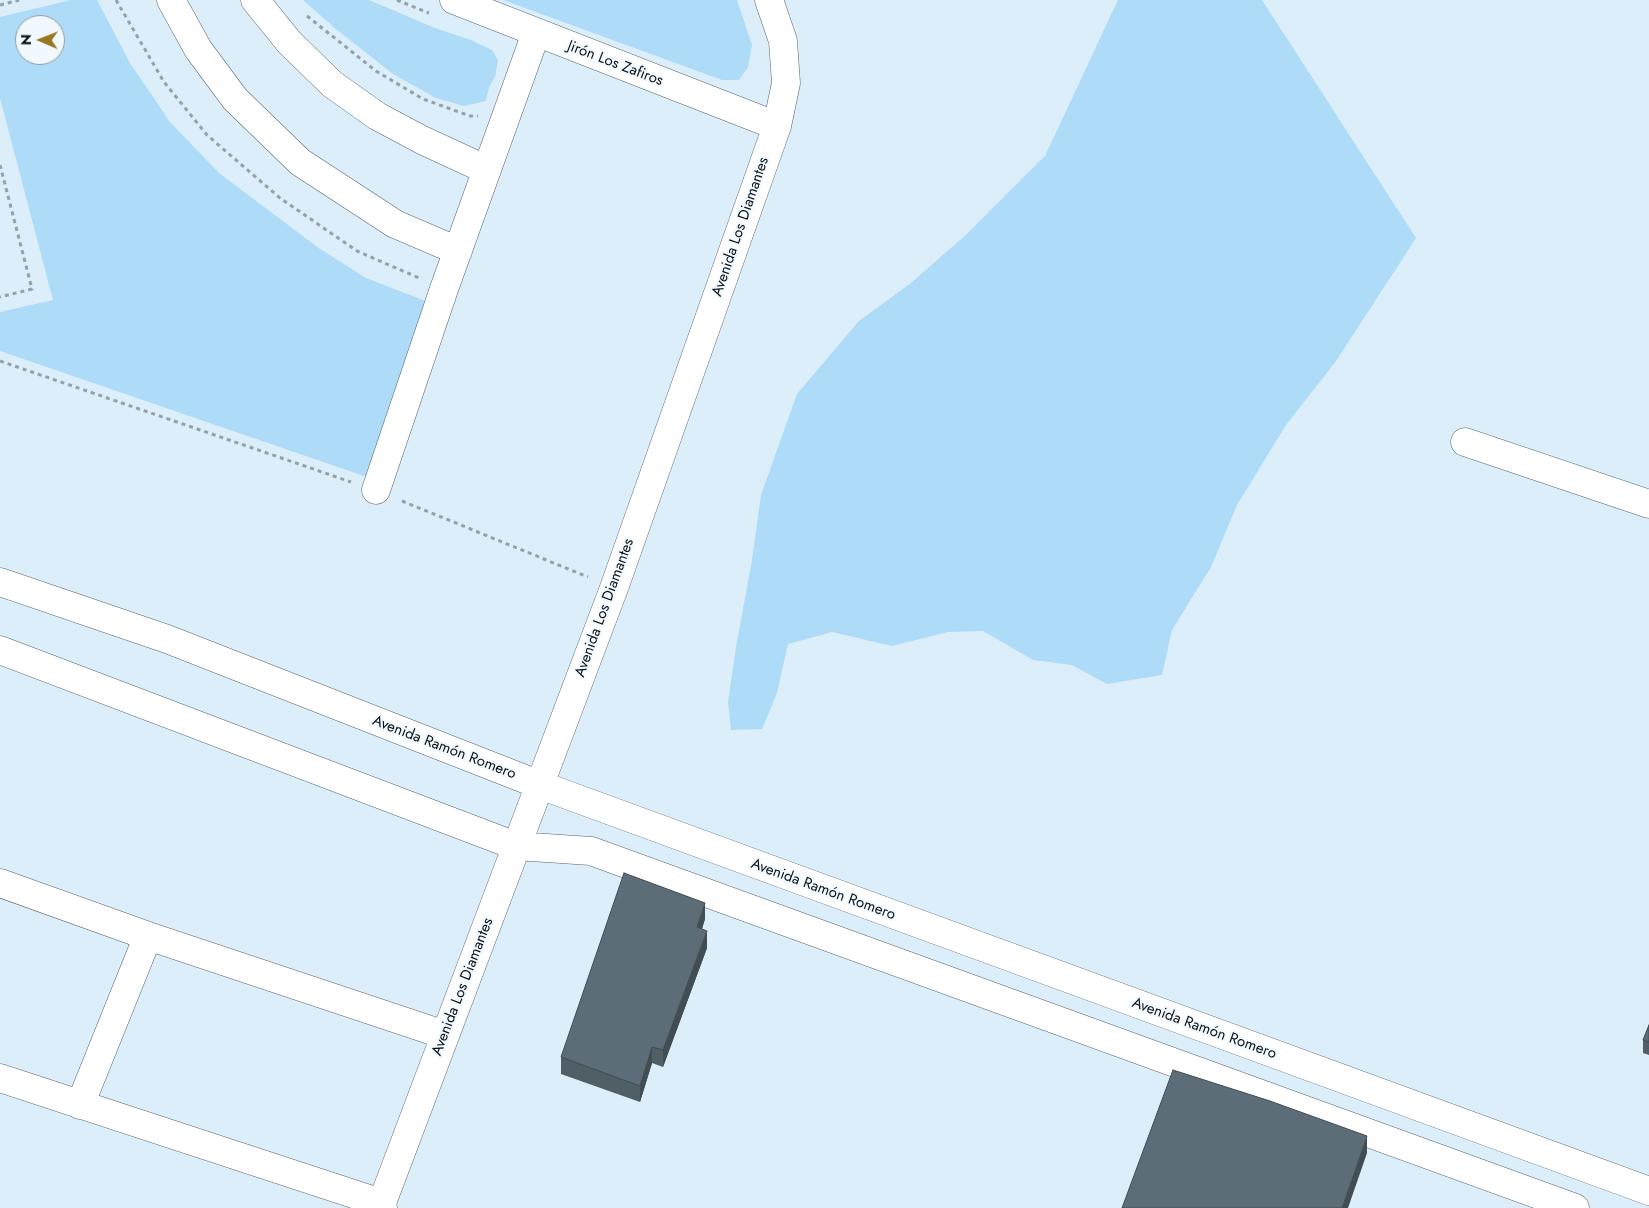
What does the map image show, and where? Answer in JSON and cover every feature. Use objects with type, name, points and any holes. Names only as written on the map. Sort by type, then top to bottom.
[{"type":"street","points":[[171,0],[198,49],[236,99],[300,162],[395,224],[458,251]]},
{"type":"street","points":[[255,0],[289,42],[332,84],[377,116],[422,140],[487,170]]},
{"type":"street","name":"Jirón Los Zafiros","points":[[454,0],[777,126]]},
{"type":"street","name":"Avenida Los Diamantes","points":[[381,1206],[614,588],[777,126],[786,83],[783,40],[769,0]]},
{"type":"street","points":[[376,490],[458,251],[536,33]]},
{"type":"street","points":[[1465,442],[1649,504]]},
{"type":"street","name":"Avenida Ramón Romero","points":[[0,582],[168,639],[540,785],[1649,1192]]},
{"type":"street","points":[[0,650],[516,846],[590,851],[1575,1208]]},
{"type":"street","points":[[0,882],[148,936],[445,1035]]},
{"type":"street","points":[[80,1105],[148,936]]},
{"type":"street","points":[[999,999],[1014,960]]},
{"type":"street","points":[[1071,1025],[1083,985]]},
{"type":"street","points":[[0,1078],[381,1206]]},
{"type":"path","points":[[0,4],[19,0]]},
{"type":"path","points":[[304,12],[309,19],[376,71],[423,100],[470,116],[485,115]]},
{"type":"path","points":[[0,165],[32,289],[0,297]]},
{"type":"path","points":[[0,361],[376,490],[614,588]]},
{"type":"shaded area","points":[[71,0],[97,0],[130,63],[170,122],[219,173],[320,249],[366,278],[428,302],[367,477],[0,351],[0,312],[53,300],[0,98],[0,17]]},
{"type":"shaded area","points":[[303,0],[369,0],[492,50],[498,60],[495,77],[489,87],[486,101],[464,106],[436,98],[393,74]]},
{"type":"shaded area","points":[[503,0],[737,0],[752,45],[748,67],[739,80],[722,80]]},
{"type":"shaded area","points":[[1118,0],[1262,0],[1416,238],[1336,361],[1286,425],[1237,505],[1211,567],[1172,630],[1162,675],[1107,684],[1072,665],[1033,660],[983,631],[948,632],[892,646],[832,632],[788,644],[777,693],[762,729],[731,730],[728,702],[761,495],[797,394],[859,321],[911,283],[969,232],[1045,156]]},
{"type":"building","points":[[624,873],[705,903],[697,927],[707,931],[663,1050],[652,1047],[640,1086],[561,1057]]},
{"type":"building","points":[[1649,1025],[1649,1042],[1643,1040]]},
{"type":"building","points":[[1173,1070],[1270,1101],[1367,1136],[1342,1208],[1122,1208]]}]
